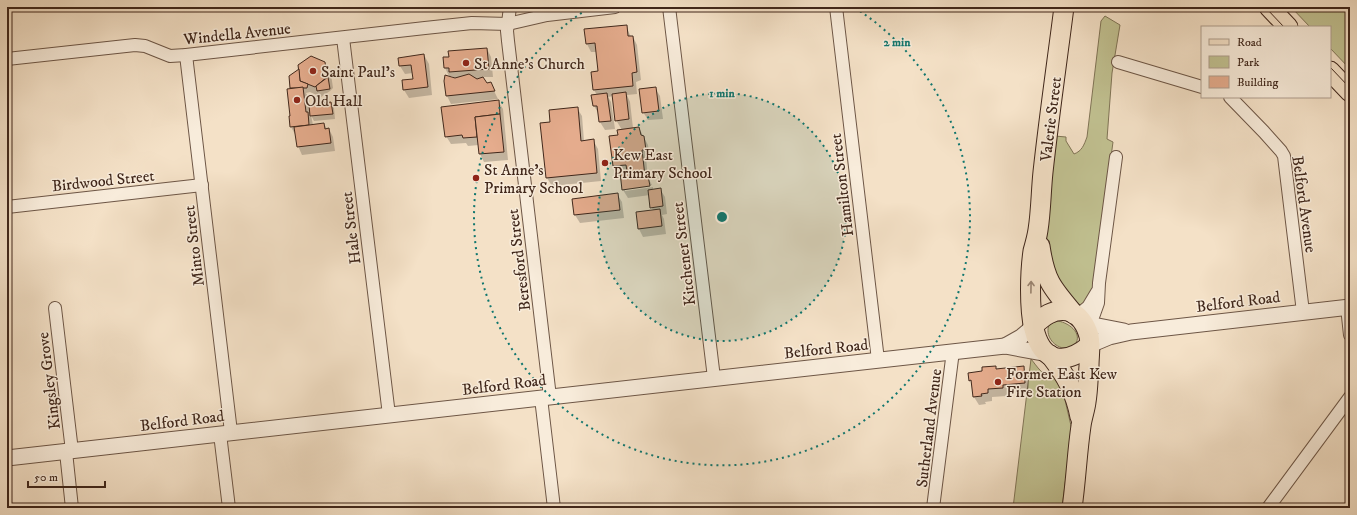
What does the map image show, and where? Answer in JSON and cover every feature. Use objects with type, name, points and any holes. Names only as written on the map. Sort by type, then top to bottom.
[{"type":"main road","name":"Valerie Street","points":[[1033,326],[1031,274],[1033,252],[1038,231],[1043,173],[1064,7]]},
{"type":"main road","points":[[1269,7],[1287,26]]},
{"type":"main road","points":[[1331,72],[1350,92]]},
{"type":"main road","name":"Valerie Street","points":[[1038,231],[1042,262],[1048,281],[1053,290],[1079,319]]},
{"type":"main road","points":[[1072,508],[1081,427],[1086,401],[1090,345],[1088,333],[1079,319],[1063,311],[1053,312],[1045,315],[1033,326],[1037,340],[1063,372],[1071,386],[1078,406],[1081,427]]},
{"type":"main road","points":[[1048,355],[1059,358],[1070,358],[1080,353],[1090,345]]},
{"type":"street","name":"Windella Avenue","points":[[7,59],[134,45],[145,46],[170,56],[186,56],[472,23],[509,15],[547,15],[615,7]]},
{"type":"street","name":"Kitchener Street","points":[[669,7],[714,378]]},
{"type":"street","name":"Hamilton Street","points":[[836,7],[878,360]]},
{"type":"street","name":"Beresford Street","points":[[509,15],[508,41],[546,397],[554,508]]},
{"type":"street","name":"Hale Street","points":[[343,38],[389,415]]},
{"type":"street","name":"Minto Street","points":[[186,56],[202,185],[226,433],[229,508]]},
{"type":"street","points":[[1118,62],[1201,87]]},
{"type":"street","name":"Belford Avenue","points":[[1231,98],[1268,136],[1284,156],[1303,312]]},
{"type":"street","points":[[1079,319],[1091,319],[1096,313],[1116,157]]},
{"type":"street","name":"Birdwood Street","points":[[7,207],[202,185]]},
{"type":"street","name":"Belford Road","points":[[1090,345],[1114,335],[1131,332],[1348,307]]},
{"type":"street","points":[[1348,307],[1350,335]]},
{"type":"street","name":"Kingsley Grove","points":[[55,308],[69,451],[72,508]]},
{"type":"street","name":"Belford Road","points":[[1079,319],[1096,325],[1131,332]]},
{"type":"street","name":"Belford Road","points":[[1005,346],[1021,337],[1033,326]]},
{"type":"street","name":"Belford Road","points":[[7,458],[953,351],[1005,346],[1048,355]]},
{"type":"street","name":"Sutherland Avenue","points":[[934,508],[953,351]]},
{"type":"street","points":[[1268,508],[1350,397]]},
{"type":"green space","points":[[1291,7],[1350,7],[1350,69],[1331,49],[1331,26],[1309,26]]},
{"type":"green space","points":[[1105,16],[1120,25],[1112,73],[1107,139],[1113,142],[1094,284],[1090,296],[1081,308],[1060,289],[1045,245],[1055,136],[1066,137],[1066,141],[1074,154],[1081,149],[1085,143],[1087,137],[1101,21]]},
{"type":"green space","points":[[1058,321],[1067,324],[1077,334],[1076,343],[1073,347],[1059,347],[1051,340],[1048,333],[1049,325]]},
{"type":"green space","points":[[1031,359],[1044,373],[1055,376],[1061,383],[1072,430],[1062,508],[1013,508]]},
{"type":"building","points":[[627,25],[628,36],[633,36],[637,72],[632,73],[633,86],[593,90],[591,72],[598,71],[595,43],[586,44],[584,29]]},
{"type":"building","name":"St Anne's Church","points":[[487,48],[489,69],[449,72],[449,68],[444,68],[443,57],[449,57],[448,51]]},
{"type":"building","points":[[424,54],[428,87],[403,90],[402,80],[413,79],[411,65],[399,66],[398,58]]},
{"type":"building","name":"Saint Paul's","points":[[311,56],[325,62],[327,77],[315,87],[300,81],[298,65]]},
{"type":"building","points":[[299,69],[300,81],[308,84],[307,88],[290,88],[289,76]]},
{"type":"building","points":[[469,74],[477,79],[483,77],[487,83],[491,82],[495,91],[446,96],[444,81],[445,75],[455,78]]},
{"type":"building","points":[[328,77],[330,89],[317,91],[316,86]]},
{"type":"building","name":"Old Hall","points":[[303,87],[309,125],[290,127],[287,89]]},
{"type":"building","points":[[656,87],[659,111],[642,113],[639,89]]},
{"type":"building","points":[[626,92],[629,119],[615,121],[612,94]]},
{"type":"building","points":[[607,93],[611,121],[599,122],[597,106],[593,106],[591,95]]},
{"type":"building","points":[[499,100],[500,114],[475,117],[477,137],[463,138],[462,135],[445,137],[441,107]]},
{"type":"building","points":[[331,102],[333,114],[310,116],[309,105]]},
{"type":"building","points":[[578,107],[581,141],[594,139],[597,173],[546,178],[540,123],[550,122],[549,110]]},
{"type":"building","points":[[500,114],[504,152],[479,154],[475,117]]},
{"type":"building","points":[[324,123],[325,129],[329,128],[331,143],[297,147],[294,127]]},
{"type":"building","points":[[639,127],[641,135],[644,136],[646,150],[642,150],[645,176],[648,176],[650,186],[622,190],[620,172],[627,171],[626,165],[613,166],[609,136],[618,135],[617,130]]},
{"type":"building","points":[[661,188],[663,206],[650,208],[648,190]]},
{"type":"building","points":[[618,193],[620,210],[574,215],[572,199]]},
{"type":"building","points":[[660,209],[662,226],[638,229],[636,212]]},
{"type":"building","name":"Former East Kew Fire Station","points":[[996,366],[996,369],[1024,366],[1025,383],[1003,385],[1003,388],[988,389],[988,393],[981,394],[982,396],[973,397],[971,380],[969,381],[968,373],[982,371],[982,367]]},
{"type":"tram line","points":[[1265,7],[1283,26]]},
{"type":"tram line","points":[[1331,68],[1350,88]]},
{"type":"place","name":"St Anne's Church","points":[[466,63]]},
{"type":"place","name":"Saint Paul's","points":[[313,71]]},
{"type":"place","name":"Old Hall","points":[[297,100]]},
{"type":"place","name":"Kew East Primary School","points":[[605,163]]},
{"type":"place","name":"St Anne's Primary School","points":[[476,178]]},
{"type":"place","name":"Former East Kew Fire Station","points":[[998,382]]}]
